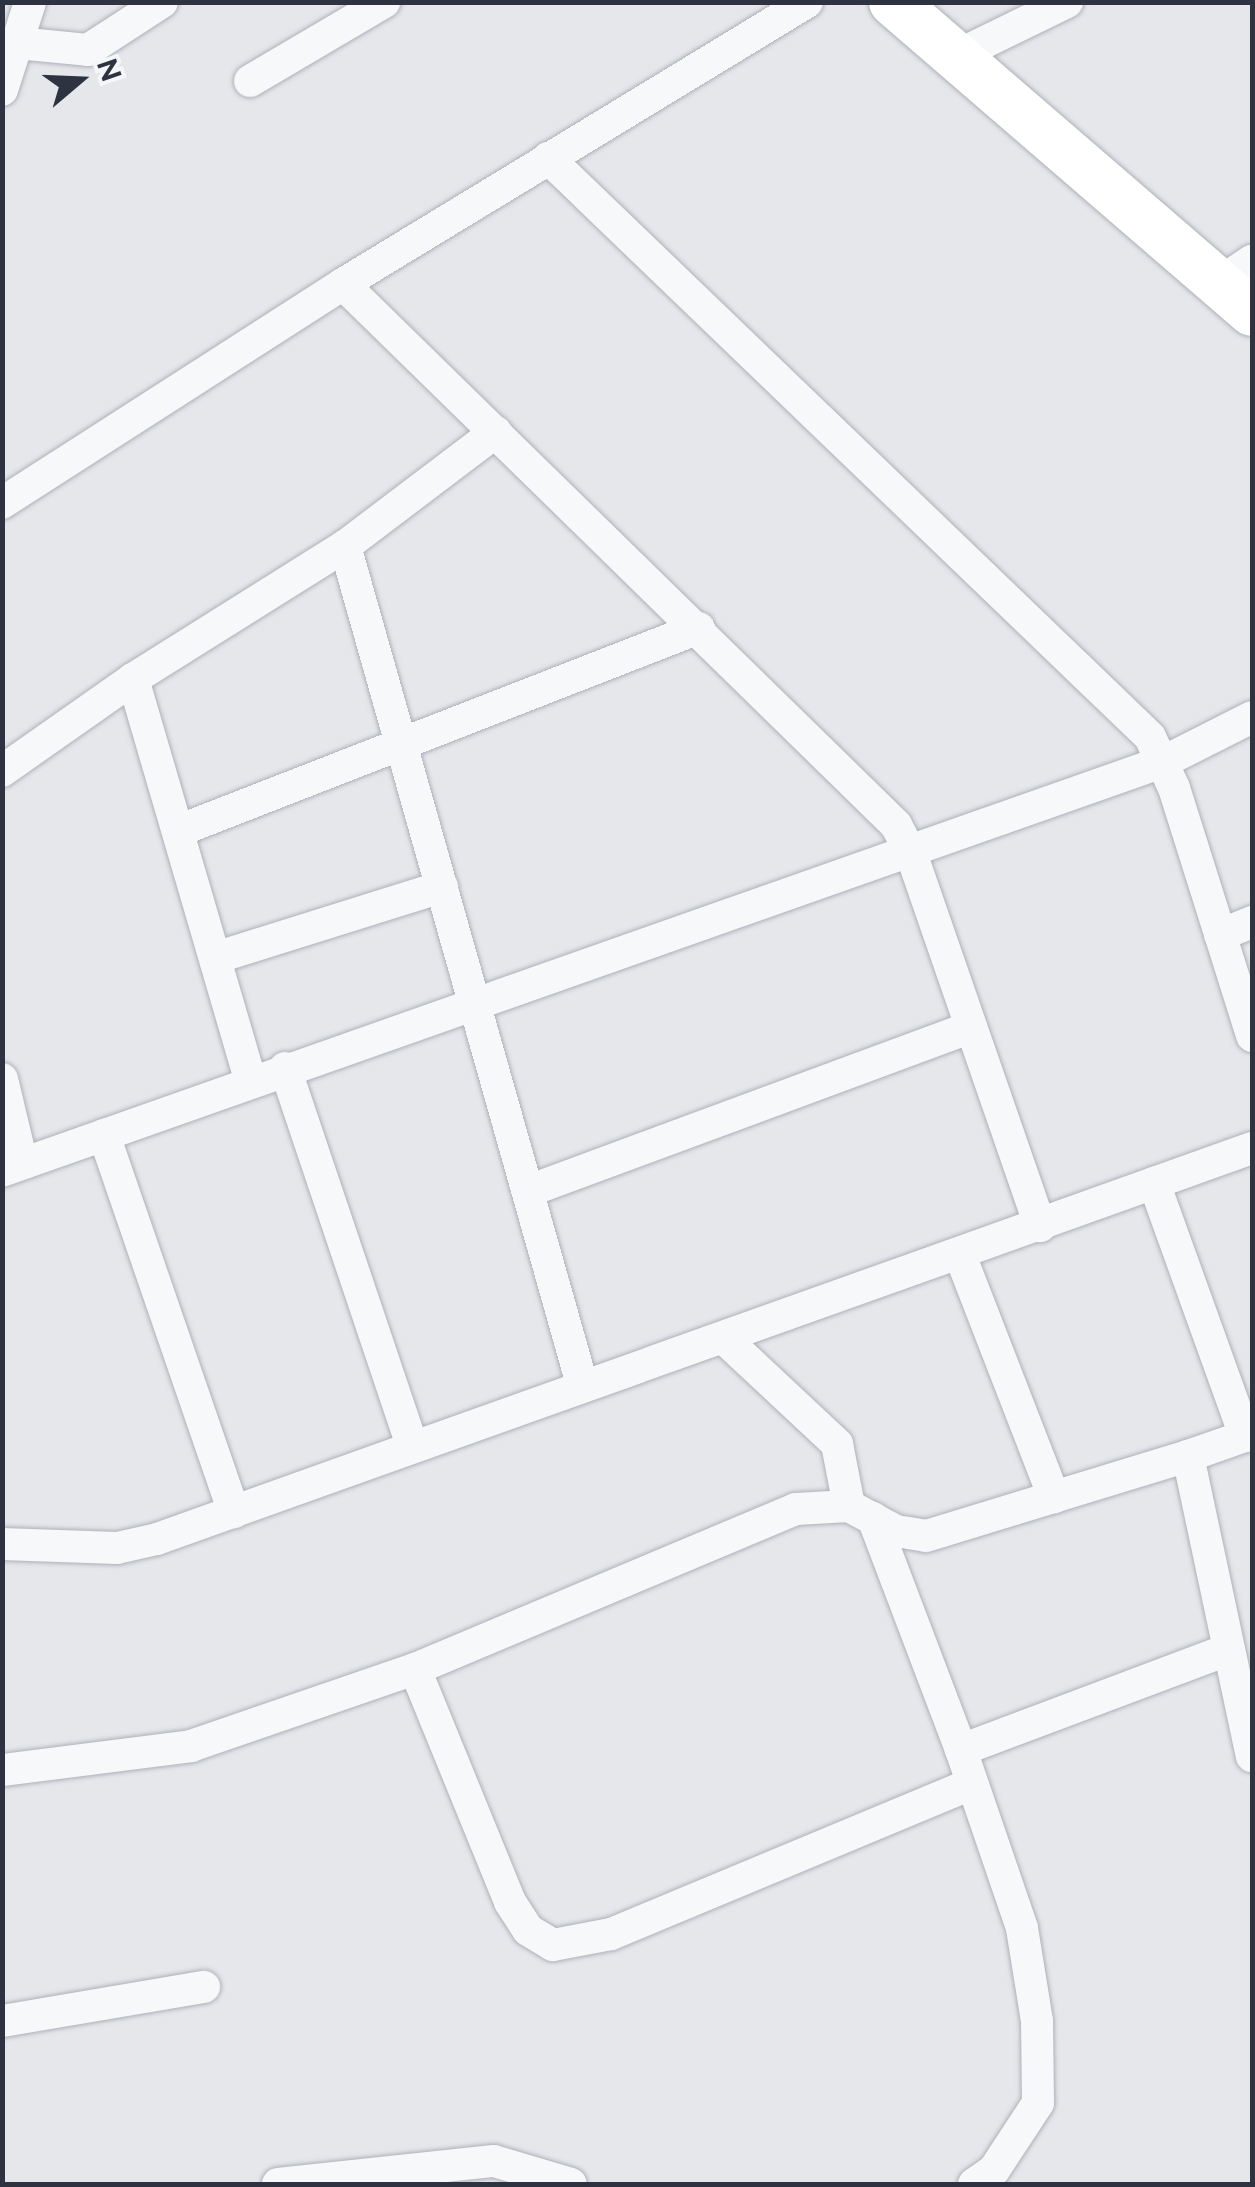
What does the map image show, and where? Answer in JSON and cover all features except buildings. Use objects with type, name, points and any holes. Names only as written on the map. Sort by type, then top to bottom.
[{"type":"main road","points":[[893,2],[954,57],[1241,285]]},
{"type":"street","points":[[2,90],[30,2]]},
{"type":"street","points":[[17,43],[88,50],[162,2]]},
{"type":"street","points":[[250,81],[384,2]]},
{"type":"street","points":[[2,504],[343,284],[807,2]]},
{"type":"street","points":[[954,57],[1067,2]]},
{"type":"street","points":[[548,158],[1150,737],[1165,761],[1252,1036]]},
{"type":"street","points":[[343,284],[872,797],[911,853],[1040,1226]]},
{"type":"street","points":[[2,771],[133,679],[345,546],[496,432]]},
{"type":"street","points":[[345,546],[404,743],[471,1002],[531,1190],[582,1384]]},
{"type":"street","points":[[178,830],[699,628]]},
{"type":"street","points":[[133,679],[250,1080]]},
{"type":"street","points":[[2,1079],[12,1167],[471,1002],[911,853],[1165,761],[1252,717]]},
{"type":"street","points":[[215,958],[442,887]]},
{"type":"street","points":[[1220,934],[1252,922]]},
{"type":"street","points":[[531,1190],[971,1026]]},
{"type":"street","points":[[285,1068],[412,1446]]},
{"type":"street","points":[[104,1134],[234,1512]]},
{"type":"street","points":[[2,1544],[117,1548],[234,1512],[582,1384],[727,1341],[1252,1148]]},
{"type":"street","points":[[2,1770],[191,1746],[414,1670],[796,1509],[861,1512],[926,1536],[1249,1434],[1154,1183]]},
{"type":"street","points":[[960,1256],[1054,1497]]},
{"type":"street","points":[[727,1341],[837,1444],[861,1512],[961,1750],[1022,1928],[1038,2020],[1038,2103],[994,2170],[974,2184]]},
{"type":"street","points":[[1188,1456],[1252,1756]]},
{"type":"street","points":[[961,1750],[1229,1649]]},
{"type":"street","points":[[414,1670],[510,1902],[528,1930],[553,1945],[611,1934],[972,1784]]},
{"type":"street","points":[[2,2021],[204,1987]]},
{"type":"street","points":[[278,2184],[494,2161],[571,2184]]}]
